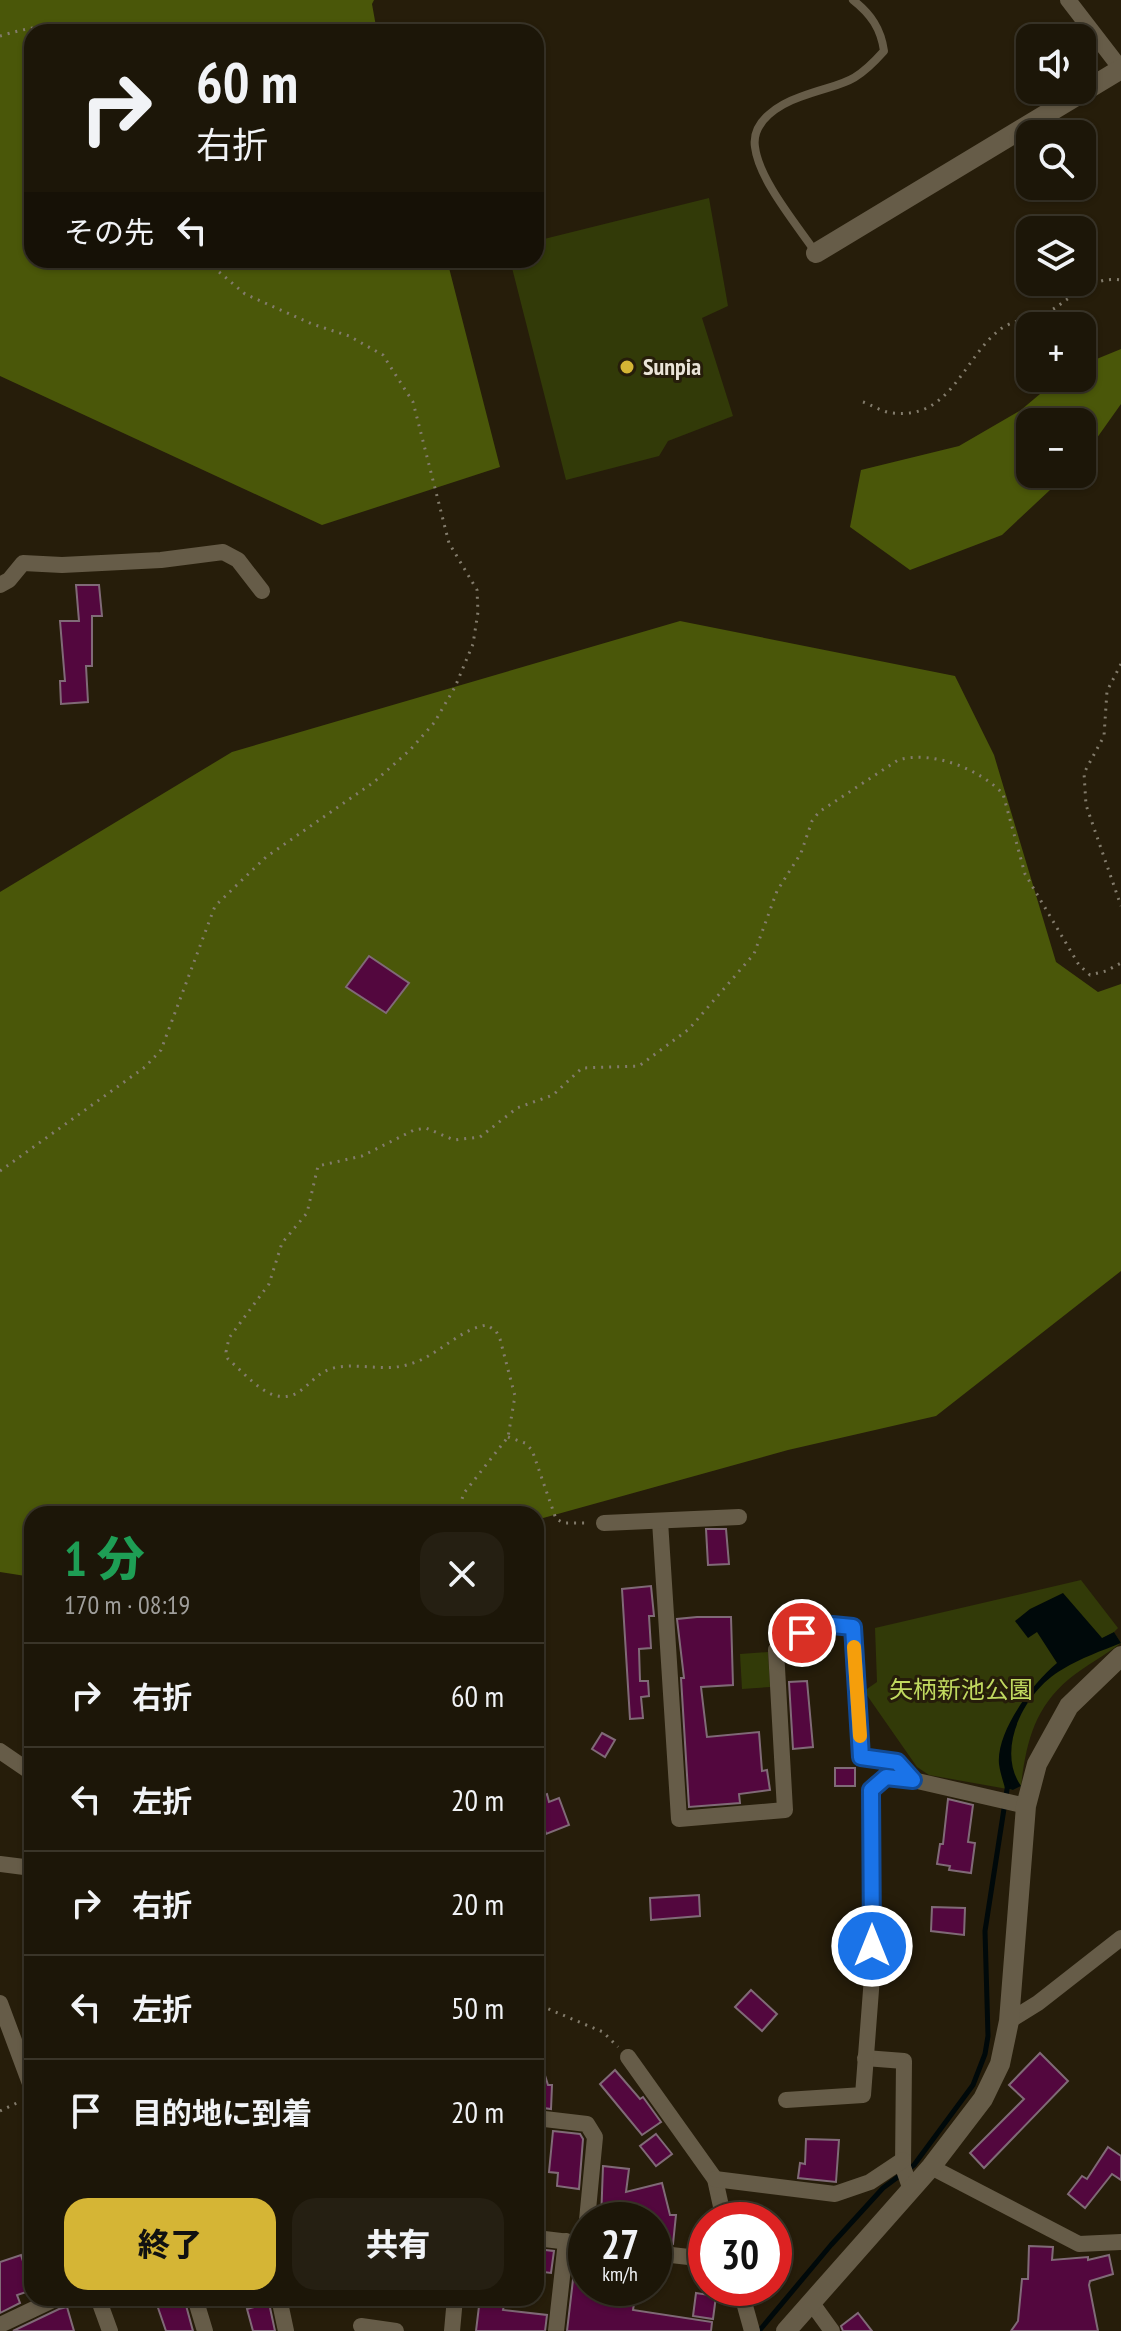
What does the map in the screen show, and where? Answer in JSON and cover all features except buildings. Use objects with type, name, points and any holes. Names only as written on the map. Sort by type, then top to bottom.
[{"type":"street","points":[[816,253],[1121,69],[1068,0]]},
{"type":"street","points":[[0,585],[9,580],[23,563],[62,565],[161,560],[223,552],[238,560],[262,591]]},
{"type":"street","points":[[604,1523],[739,1517]]},
{"type":"street","points":[[660,1521],[679,1819],[785,1810],[776,1650],[802,1633],[832,1625],[853,1627],[861,1757],[897,1762],[913,1780]]},
{"type":"street","points":[[715,2179],[835,2194],[931,2167],[983,2099],[1000,2064],[1009,2021],[1014,1803],[1069,1706],[1121,1656]]},
{"type":"street","points":[[0,1751],[24,1768]]},
{"type":"street","points":[[786,2100],[863,2095],[872,1977],[871,1790],[886,1777],[913,1780],[1014,1803]]},
{"type":"street","points":[[0,1864],[24,1867]]},
{"type":"street","points":[[1009,2021],[1038,2003],[1121,1938]]},
{"type":"street","points":[[0,2003],[24,2068]]},
{"type":"street","points":[[628,2057],[715,2179],[720,2202]]},
{"type":"street","points":[[786,2331],[906,2174],[904,2061],[865,2058]]},
{"type":"street","points":[[544,2119],[587,2124],[595,2137],[588,2202]]},
{"type":"street","points":[[931,2167],[1079,2244],[1121,2242]]},
{"type":"street","points":[[544,2239],[566,2241],[556,2331]]},
{"type":"street","points":[[811,2302],[832,2331]]},
{"type":"street","points":[[0,2325],[40,2306]]},
{"type":"street","points":[[101,2306],[110,2331]]},
{"type":"street","points":[[197,2306],[205,2331]]},
{"type":"street","points":[[281,2306],[286,2331]]},
{"type":"street","points":[[452,2331],[454,2306]]},
{"type":"street","points":[[743,2306],[746,2327]]},
{"type":"street","points":[[361,2326],[396,2331]]},
{"type":"lane","points":[[816,253],[766,178],[754,146],[761,125],[771,111],[801,96],[845,85],[866,71],[884,51],[882,33],[866,10],[853,0]]},
{"type":"path","points":[[0,36],[24,29]]},
{"type":"path","points":[[0,1171],[145,1067],[161,1050],[215,906],[266,857],[374,782],[410,750],[434,723],[455,687],[473,644],[477,590],[449,543],[413,402],[383,355],[349,336],[312,324],[245,294],[214,268]]},
{"type":"path","points":[[863,402],[892,413],[927,409],[944,399],[984,344],[1002,328],[1048,313],[1091,283],[1121,280]]},
{"type":"path","points":[[1121,664],[1107,691],[1104,736],[1084,773],[1086,805],[1121,906]]},
{"type":"path","points":[[460,1506],[464,1493],[508,1437],[515,1396],[500,1339],[496,1331],[487,1325],[476,1327],[428,1358],[409,1365],[386,1370],[331,1369],[296,1393],[283,1398],[271,1396],[228,1359],[229,1338],[269,1284],[282,1243],[307,1213],[318,1166],[362,1156],[414,1130],[426,1128],[454,1140],[480,1137],[517,1108],[553,1095],[582,1068],[639,1066],[668,1046],[689,1029],[754,954],[777,891],[801,853],[812,821],[819,812],[898,760],[911,756],[966,769],[994,785],[1003,794],[1025,874],[1079,965],[1090,975],[1121,963]]},
{"type":"path","points":[[508,1437],[525,1443],[532,1450],[556,1519],[564,1523],[604,1523]]},
{"type":"path","points":[[544,2007],[603,2032],[628,2057]]},
{"type":"path","points":[[0,2111],[24,2100]]},
{"type":"green space","points":[[0,0],[374,0],[376,24],[24,24],[24,268],[449,268],[500,467],[322,525],[0,376]]},
{"type":"green space","name":"Sunpia","points":[[709,198],[728,306],[702,318],[733,416],[668,441],[659,456],[566,480],[512,268],[544,268],[544,239]]},
{"type":"green space","points":[[1121,349],[1121,404],[1096,439],[1096,408],[1023,408],[1042,392],[1096,392],[1096,359]]},
{"type":"green space","points":[[1016,413],[1016,488],[1052,488],[1002,535],[910,570],[850,527],[861,470],[959,446]]},
{"type":"green space","points":[[680,621],[955,676],[994,755],[1056,962],[1098,992],[1121,984],[1121,1271],[936,1416],[788,1450],[544,1518],[544,1506],[24,1506],[24,1576],[0,1572],[0,892],[232,752]]},
{"type":"green space","name":"矢柄新池公園","points":[[1081,1580],[1118,1628],[1114,1632],[1121,1643],[1069,1679],[1047,1702],[1029,1741],[1021,1786],[1013,1790],[929,1775],[917,1767],[864,1691],[877,1682],[875,1628]]},
{"type":"green space","points":[[768,1652],[770,1687],[742,1689],[740,1654]]},
{"type":"shaded area","points":[[1063,1593],[1102,1638],[1114,1632],[1121,1643],[1070,1665],[1037,1691],[1026,1705],[1013,1738],[1011,1755],[1021,1786],[1013,1790],[1005,1788],[999,1764],[1003,1737],[1027,1695],[1057,1663],[1037,1632],[1028,1638],[1015,1621],[1030,1609]]},
{"type":"waterway","points":[[759,2331],[883,2188],[914,2165],[973,2085],[985,2054],[988,2036],[985,1931],[1008,1783]]},
{"type":"slow traffic","points":[[854,1647],[860,1736]]},
{"type":"place","name":"Sunpia","points":[[627,367]]},
{"type":"route","points":[[802,1633],[832,1625],[853,1627],[861,1757],[897,1762],[913,1780],[886,1777],[871,1790],[872,1946]]}]
